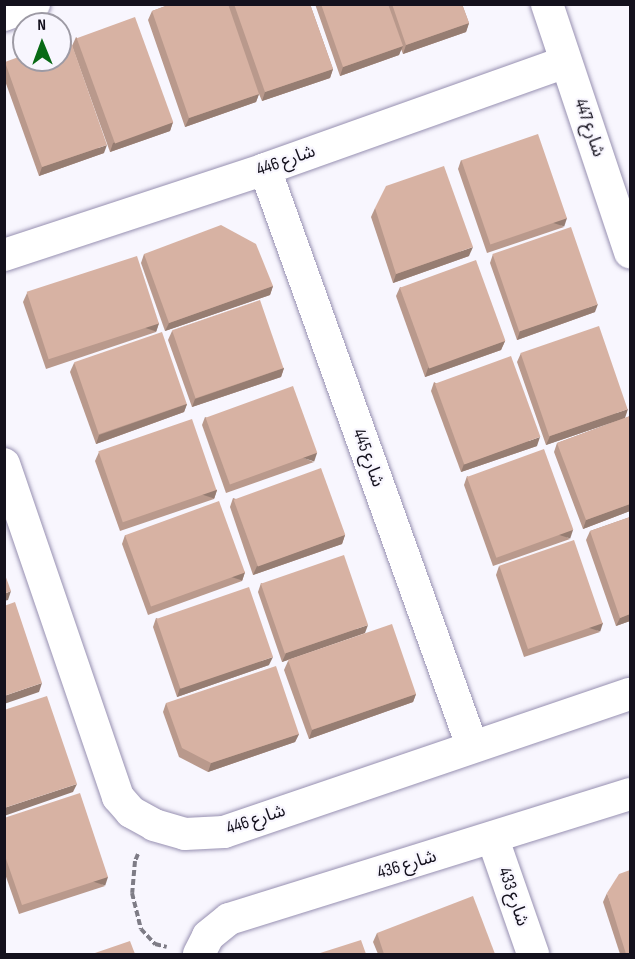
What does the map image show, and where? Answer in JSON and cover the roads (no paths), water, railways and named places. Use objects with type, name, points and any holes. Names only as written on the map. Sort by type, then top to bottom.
[{"type":"street","points":[[4,15],[34,4]]},
{"type":"street","name":"شارع 447","points":[[547,4],[630,252]]},
{"type":"street","name":"شارع 446","points":[[4,255],[265,169],[566,62]]},
{"type":"street","name":"شارع 445","points":[[265,169],[472,747]]},
{"type":"street","name":"شارع 446","points":[[4,464],[118,797],[131,812],[154,825],[185,834],[224,832],[630,694]]},
{"type":"street","name":"شارع 436","points":[[187,952],[229,919],[492,839],[630,794]]},
{"type":"street","name":"شارع 433","points":[[492,839],[533,954]]}]
